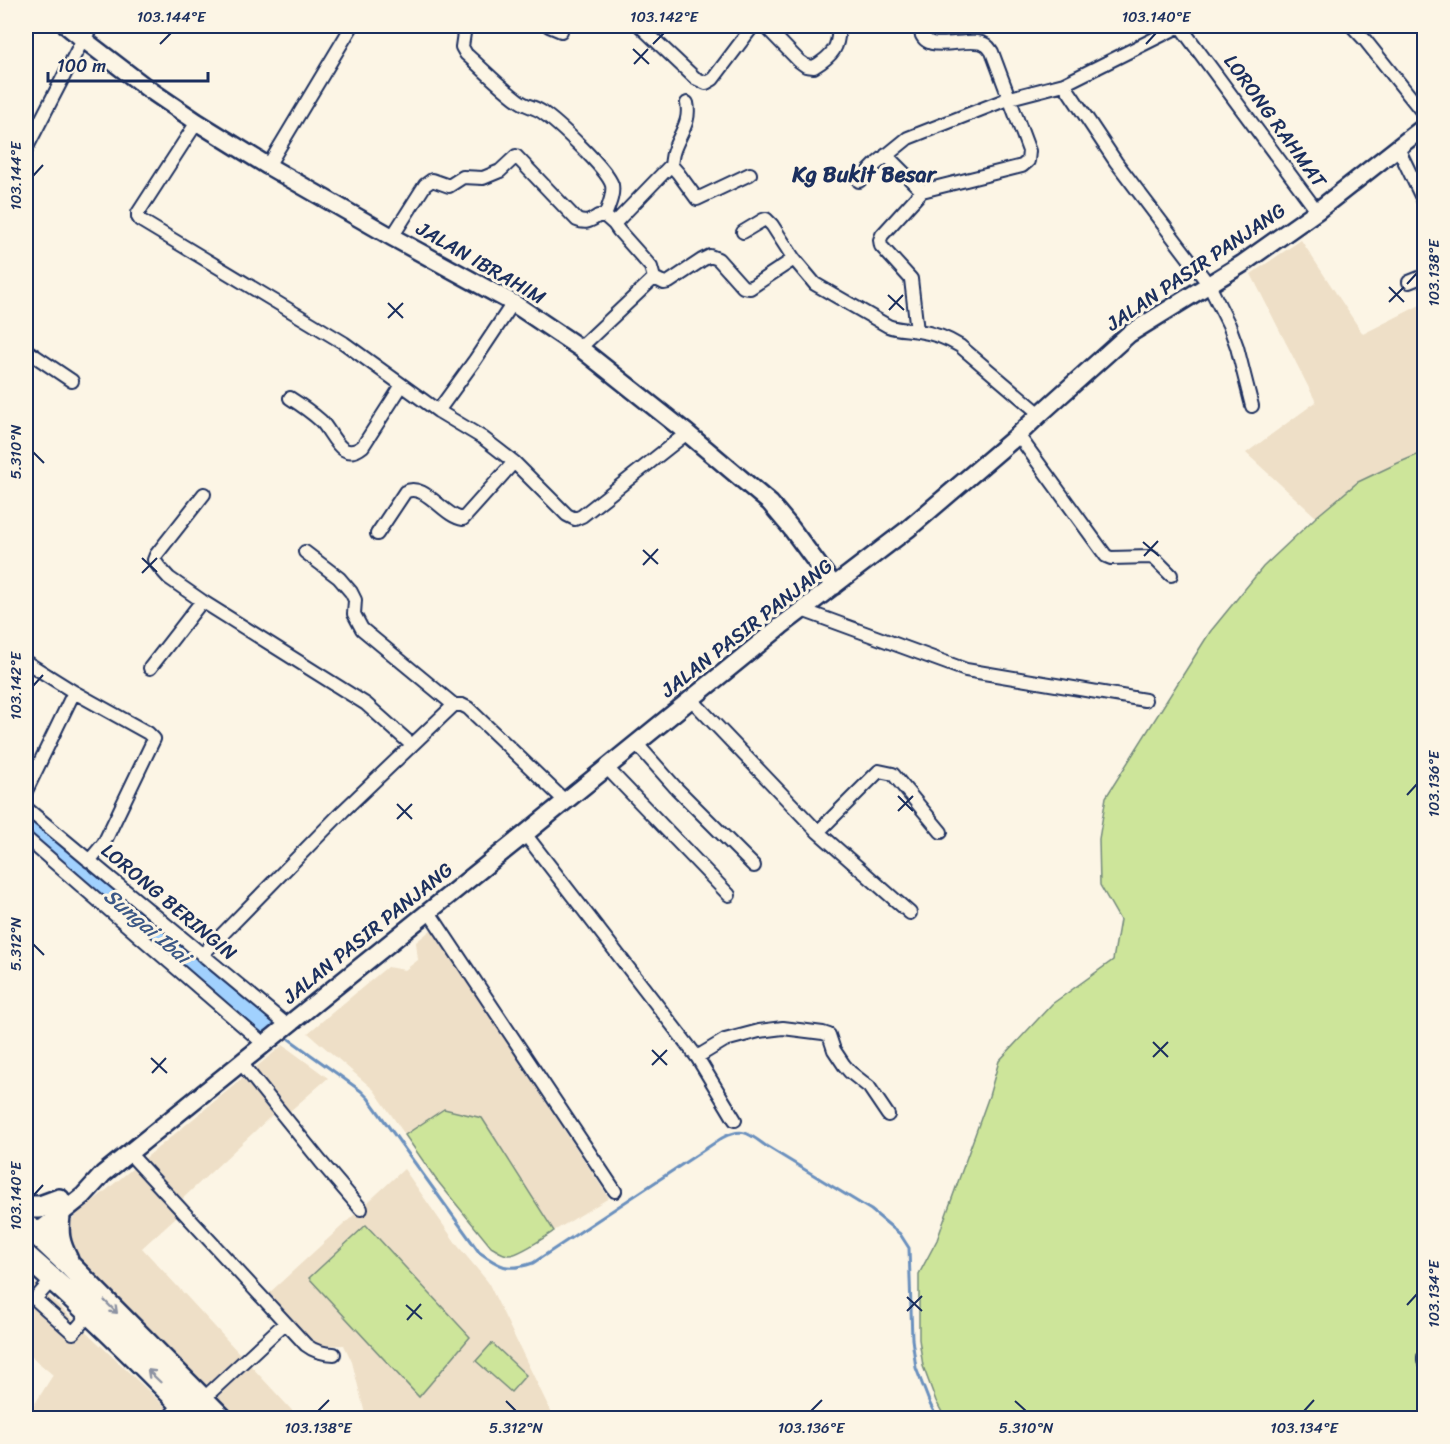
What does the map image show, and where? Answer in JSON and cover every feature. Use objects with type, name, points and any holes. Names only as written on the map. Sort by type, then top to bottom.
[{"type":"highway","points":[[26,1207],[59,1208],[57,1232],[59,1244],[70,1266]]},
{"type":"highway","points":[[28,1229],[70,1266],[187,1410]]},
{"type":"highway","points":[[28,1229],[34,1247],[90,1313]]},
{"type":"highway","points":[[26,1256],[90,1313],[187,1410],[221,1419]]},
{"type":"main road","name":"JALAN IBRAHIM","points":[[67,26],[88,32],[147,88],[197,122],[268,166],[513,303],[580,348],[770,503],[834,586]]},
{"type":"main road","name":"JALAN PASIR PANJANG","points":[[28,1229],[36,1219],[59,1208],[76,1187],[103,1174],[606,767],[802,610],[908,529],[1018,435],[1129,334],[1242,264],[1317,211],[1425,127]]},
{"type":"street","points":[[268,166],[352,26]]},
{"type":"street","points":[[465,26],[462,47],[466,54],[518,101],[541,111],[595,161],[609,179],[612,187],[610,220]]},
{"type":"street","points":[[549,26],[561,31]]},
{"type":"street","points":[[640,26],[695,78],[706,83],[713,80],[756,26],[768,29],[806,66],[814,67],[830,56],[836,46],[839,37],[838,26]]},
{"type":"street","points":[[917,331],[911,279],[881,246],[882,236],[922,191],[1022,166],[1028,160],[1029,151],[988,46],[980,42],[933,44],[920,33],[920,26]]},
{"type":"street","points":[[859,181],[908,138],[1010,98],[1064,84],[1180,26]]},
{"type":"street","name":"LORONG RAHMAT","points":[[1180,26],[1317,211]]},
{"type":"street","points":[[1352,26],[1425,114]]},
{"type":"street","points":[[26,149],[88,32]]},
{"type":"street","points":[[1064,84],[1116,162],[1209,285],[1237,347],[1252,406]]},
{"type":"street","points":[[610,220],[671,165],[674,150],[688,117],[687,103]]},
{"type":"street","points":[[197,122],[138,213],[140,220],[344,343],[438,411],[483,438],[514,462],[567,515],[575,519],[582,516],[687,433]]},
{"type":"street","points":[[1398,148],[1425,202]]},
{"type":"street","points":[[886,155],[922,191]]},
{"type":"street","points":[[392,237],[432,180],[449,186],[463,177],[483,178],[500,171],[516,156],[577,220],[583,223],[589,222],[598,216],[610,220],[651,267],[654,278],[664,283],[710,256],[718,259],[743,287],[750,288],[794,259]]},
{"type":"street","points":[[671,165],[697,199],[750,174]]},
{"type":"street","points":[[743,232],[766,219],[794,259],[823,290],[898,330],[917,331],[948,339],[960,346],[1040,414]]},
{"type":"street","points":[[1409,282],[1425,276]]},
{"type":"street","points":[[580,348],[654,278]]},
{"type":"street","points":[[438,411],[513,303]]},
{"type":"street","points":[[26,350],[72,381]]},
{"type":"street","points":[[290,398],[313,413],[327,427],[334,442],[339,446],[348,452],[357,451],[363,446],[402,385]]},
{"type":"street","points":[[1018,435],[1106,556],[1111,558],[1150,557],[1171,575]]},
{"type":"street","points":[[376,534],[405,492],[413,489],[463,519],[514,462]]},
{"type":"street","points":[[204,494],[156,555],[154,560],[159,567],[169,578],[202,601],[366,704],[412,745]]},
{"type":"street","points":[[305,552],[339,578],[351,592],[354,600],[354,614],[362,629],[454,705],[468,708],[565,801]]},
{"type":"street","points":[[150,668],[202,601]]},
{"type":"street","points":[[802,610],[966,670],[1145,700]]},
{"type":"street","points":[[26,662],[148,733],[154,739],[104,843],[89,861]]},
{"type":"street","points":[[26,791],[74,692]]},
{"type":"street","points":[[691,699],[819,832],[910,913]]},
{"type":"street","points":[[202,955],[335,819],[454,705]]},
{"type":"street","points":[[636,743],[676,788],[754,866]]},
{"type":"street","points":[[606,767],[729,895]]},
{"type":"street","points":[[819,832],[879,771],[893,774],[940,832]]},
{"type":"street","name":"LORONG BERINGIN","points":[[26,808],[287,1025]]},
{"type":"street","points":[[525,834],[697,1057],[735,1120]]},
{"type":"street","points":[[26,838],[264,1044]]},
{"type":"street","points":[[429,912],[615,1191]]},
{"type":"street","points":[[697,1057],[725,1040],[759,1031],[783,1028],[823,1033],[829,1035],[834,1050],[844,1065],[869,1087],[888,1115]]},
{"type":"street","points":[[241,1063],[361,1209]]},
{"type":"street","points":[[129,1153],[306,1345],[313,1351],[334,1354]]},
{"type":"street","points":[[187,1410],[285,1323]]},
{"type":"shaded area","points":[[1301,240],[1363,334],[1424,303],[1424,452],[1358,482],[1316,517],[1246,453],[1316,402],[1251,274]]},
{"type":"shaded area","points":[[432,929],[609,1198],[517,1253],[509,1255],[491,1247],[435,1178],[374,1090],[308,1033],[387,967],[405,970],[418,960],[416,942]]},
{"type":"shaded area","points":[[283,1045],[328,1078],[290,1111],[283,1105],[181,1200],[187,1207],[142,1248],[299,1418],[237,1418],[69,1248],[66,1227],[76,1215]]},
{"type":"shaded area","points":[[404,1169],[458,1246],[488,1282],[554,1418],[366,1418],[352,1362],[344,1345],[314,1346],[267,1295]]},
{"type":"shaded area","points":[[26,1276],[177,1418],[26,1418],[53,1375],[26,1352]]},
{"type":"green space","points":[[1424,452],[1424,1418],[945,1418],[923,1366],[919,1339],[919,1274],[937,1240],[989,1096],[999,1061],[1052,1004],[1113,960],[1120,920],[1100,885],[1099,839],[1106,797],[1210,632],[1263,567],[1316,517],[1358,482]]},
{"type":"green space","points":[[444,1109],[482,1118],[554,1231],[513,1254],[504,1254],[491,1247],[435,1178],[405,1135]]},
{"type":"green space","points":[[366,1225],[470,1337],[419,1397],[309,1278]]},
{"type":"green space","points":[[492,1343],[526,1375],[511,1392],[476,1361]]},
{"type":"waterway","name":"Sungai Ibai","points":[[26,825],[269,1026]]},
{"type":"waterway","points":[[289,1039],[368,1098],[479,1252],[504,1266],[517,1267],[533,1263],[722,1138],[740,1132],[750,1135],[871,1210],[900,1234],[909,1248],[912,1339],[916,1368],[937,1418]]},
{"type":"district","name":"Kg Bukit Besar","points":[[864,174]]}]
